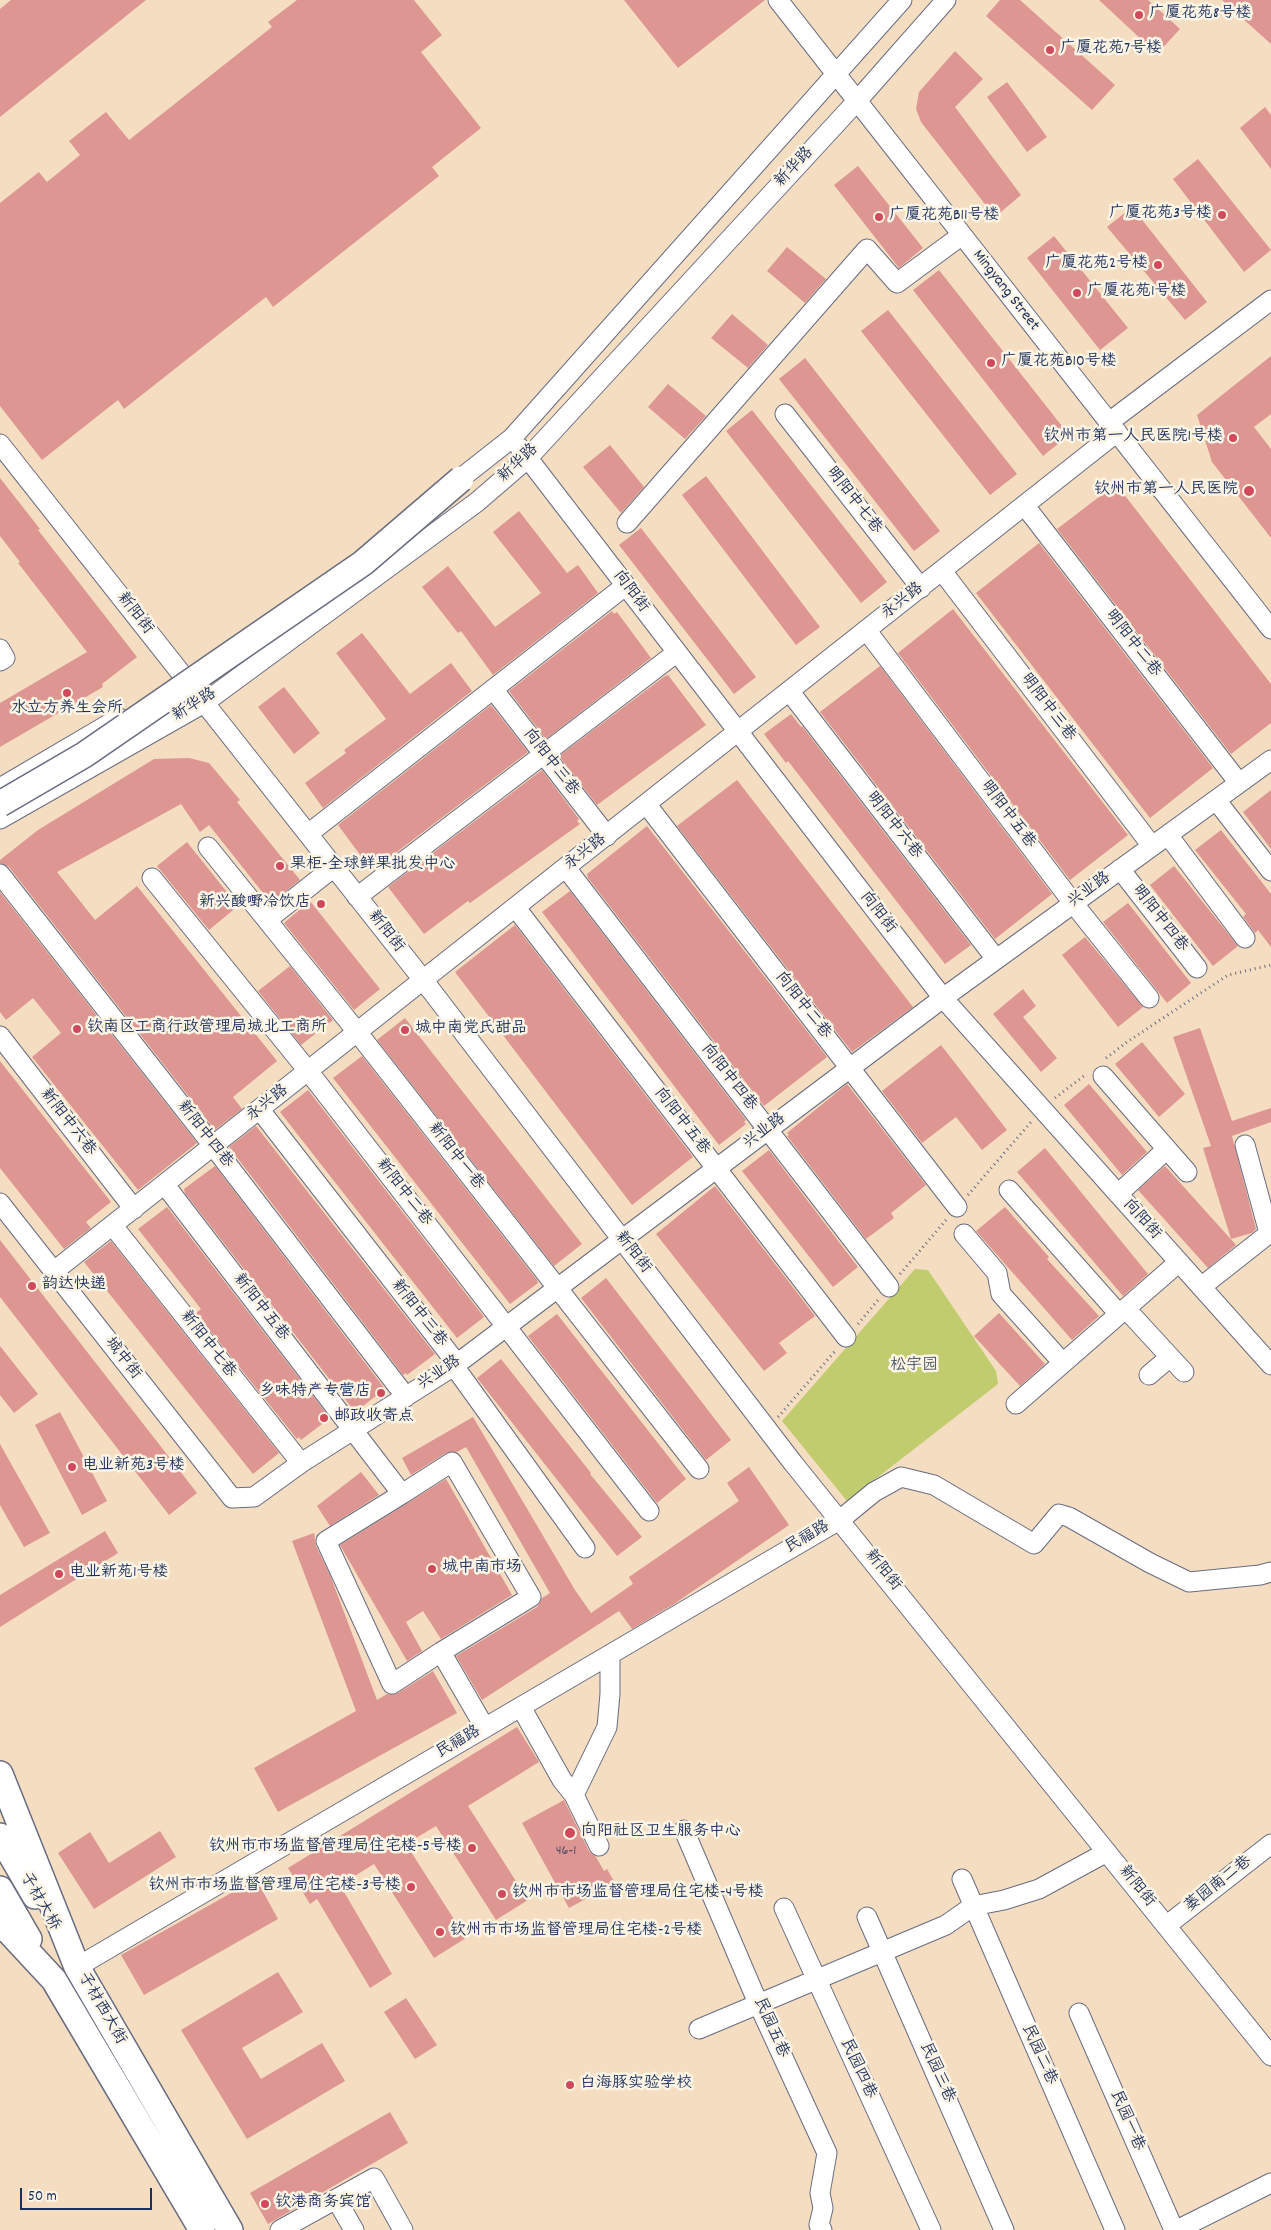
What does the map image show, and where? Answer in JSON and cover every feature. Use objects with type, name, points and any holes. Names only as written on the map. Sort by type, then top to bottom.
[{"type":"main road","points":[[0,804],[84,755],[363,563],[460,479]]},
{"type":"main road","name":"子材西大街","points":[[0,1774],[77,1967],[230,2230]]},
{"type":"main road","name":"子材大桥","points":[[0,1836],[77,1967]]},
{"type":"main road","name":"子材大桥","points":[[0,1889],[54,1980]]},
{"type":"main road","name":"子材西大街","points":[[0,1922],[54,1980],[202,2230]]},
{"type":"street","name":"Mingyang Street","points":[[778,0],[1271,629]]},
{"type":"street","name":"新华路","points":[[0,788],[185,679],[460,479],[512,438],[902,0]]},
{"type":"street","name":"新华路","points":[[0,819],[204,703],[477,502],[528,458],[856,101],[946,0]]},
{"type":"street","points":[[627,523],[867,249],[897,283],[962,235]]},
{"type":"street","name":"永兴路","points":[[53,1272],[1025,506],[1113,428],[1271,300]]},
{"type":"street","name":"明阳中七巷","points":[[785,414],[921,588]]},
{"type":"street","name":"向阳街","points":[[512,438],[943,998],[1271,1365]]},
{"type":"street","name":"新阳街","points":[[0,444],[424,980],[793,1462],[1271,2056]]},
{"type":"street","name":"明阳中二巷","points":[[1025,506],[1239,783]]},
{"type":"street","name":"明阳中三巷","points":[[942,571],[1152,846]]},
{"type":"street","points":[[308,834],[625,586]]},
{"type":"street","name":"明阳中五巷","points":[[867,631],[1073,903],[1149,998]]},
{"type":"street","points":[[0,649],[5,658],[0,661]]},
{"type":"street","points":[[358,896],[676,653]]},
{"type":"street","name":"向阳中三巷","points":[[493,689],[607,836]]},
{"type":"street","name":"明阳中六巷","points":[[790,692],[996,960]]},
{"type":"street","name":"兴业路","points":[[254,1497],[301,1463],[454,1366],[943,998],[1270,762]]},
{"type":"street","points":[[1216,800],[1271,871]]},
{"type":"street","name":"向阳中二巷","points":[[647,805],[957,1208]]},
{"type":"street","points":[[1168,835],[1245,938]]},
{"type":"street","name":"新阳中一巷","points":[[208,847],[358,1033],[699,1469]]},
{"type":"street","points":[[267,920],[334,867]]},
{"type":"street","name":"向阳中四巷","points":[[566,868],[889,1288]]},
{"type":"street","name":"明阳中四巷","points":[[1120,869],[1197,968]]},
{"type":"street","name":"新阳中四巷","points":[[0,874],[214,1146],[406,1397]]},
{"type":"street","name":"新阳中二巷","points":[[152,878],[309,1072],[649,1511]]},
{"type":"street","name":"向阳中五巷","points":[[516,908],[846,1337]]},
{"type":"street","name":"新阳中六巷","points":[[0,1036],[134,1209]]},
{"type":"street","points":[[1103,1076],[1187,1172]]},
{"type":"street","name":"新阳中三巷","points":[[260,1110],[451,1356],[454,1366],[585,1548]]},
{"type":"street","points":[[1202,1288],[1270,1232],[1244,1145]]},
{"type":"street","points":[[1118,1194],[1167,1149]]},
{"type":"street","name":"新阳中五巷","points":[[165,1185],[402,1494]]},
{"type":"street","points":[[1009,1190],[1122,1312],[1184,1372]]},
{"type":"street","name":"城中街","points":[[0,1203],[232,1498],[254,1497]]},
{"type":"street","name":"新阳中七巷","points":[[113,1226],[301,1463]]},
{"type":"street","points":[[964,1234],[997,1273],[1001,1294],[1063,1363]]},
{"type":"street","points":[[1016,1404],[1179,1262]]},
{"type":"street","points":[[1149,1375],[1170,1357]]},
{"type":"street","points":[[452,1462],[531,1597],[392,1684],[326,1541],[402,1494],[452,1462]]},
{"type":"street","name":"民福路","points":[[77,1967],[841,1520],[874,1492],[901,1477],[934,1485],[1034,1544],[1059,1514],[1069,1517],[1189,1582],[1260,1575],[1271,1572]]},
{"type":"street","points":[[441,1652],[486,1728]]},
{"type":"street","points":[[574,1795],[607,1727],[610,1694],[610,1655]]},
{"type":"street","points":[[521,1707],[562,1780],[574,1795],[599,1846]]},
{"type":"street","name":"民园五巷","points":[[684,1830],[758,2003],[827,2153],[820,2193],[823,2208],[820,2225],[822,2230]]},
{"type":"street","name":"蒌园南二巷","points":[[1166,1926],[1271,1844]]},
{"type":"street","points":[[699,2029],[816,1978],[946,1925],[973,1906],[1004,1900],[1039,1889],[1107,1852]]},
{"type":"street","name":"民园二巷","points":[[962,1879],[1115,2230]]},
{"type":"street","name":"民园四巷","points":[[784,1908],[931,2230]]},
{"type":"street","name":"民园三巷","points":[[867,1917],[1004,2230]]},
{"type":"street","name":"民园一巷","points":[[1079,2012],[1175,2230]]},
{"type":"street","points":[[280,2230],[374,2178],[403,2230]]},
{"type":"street","points":[[1175,2230],[1271,2183]]},
{"type":"street","points":[[336,2199],[354,2230]]},
{"type":"green space","name":"松宇园","points":[[915,1269],[928,1270],[996,1371],[998,1384],[847,1501],[782,1421]]},
{"type":"building","points":[[11,0],[146,0],[0,117],[0,9]]},
{"type":"building","points":[[297,0],[414,0],[442,35],[421,52],[481,128],[432,167],[439,176],[273,307],[266,297],[124,409],[118,400],[42,460],[0,406],[0,203],[39,172],[47,182],[80,155],[69,141],[106,112],[129,140],[272,27],[268,22]]},
{"type":"building","points":[[624,0],[765,0],[678,68]]},
{"type":"building","name":"广厦花苑7号楼","points":[[1000,0],[1020,0],[1115,85],[1092,110],[986,16]]},
{"type":"building","name":"广厦花苑8号楼","points":[[1099,0],[1148,0],[1180,29],[1157,54]]},
{"type":"building","points":[[1222,0],[1271,0],[1271,44]]},
{"type":"building","points":[[955,51],[983,79],[955,107],[1021,195],[995,217],[921,122],[916,109],[919,92]]},
{"type":"building","points":[[1007,82],[1047,137],[1027,152],[987,97]]},
{"type":"building","points":[[1265,107],[1271,115],[1271,169],[1240,128]]},
{"type":"building","name":"广厦花苑3号楼","points":[[1198,159],[1271,250],[1244,272],[1173,179]]},
{"type":"building","name":"广厦花苑B11号楼","points":[[858,166],[923,248],[899,268],[834,185]]},
{"type":"building","name":"广厦花苑2号楼","points":[[1132,207],[1207,302],[1185,320],[1107,227]]},
{"type":"building","name":"广厦花苑1号楼","points":[[1054,236],[1128,328],[1100,350],[1027,258]]},
{"type":"building","points":[[787,247],[826,279],[805,303],[767,271]]},
{"type":"building","name":"广厦花苑B10号楼","points":[[939,270],[1069,435],[1043,456],[913,290]]},
{"type":"building","points":[[888,310],[1017,474],[990,495],[861,331]]},
{"type":"building","points":[[732,314],[768,345],[748,368],[711,338]]},
{"type":"building","name":"钦州市第一人民医院","points":[[1271,356],[1271,414],[1254,427],[1271,449],[1271,538],[1212,462],[1197,415]]},
{"type":"building","points":[[805,358],[940,531],[914,551],[779,379]]},
{"type":"building","points":[[668,384],[706,416],[685,439],[648,407]]},
{"type":"building","points":[[752,410],[887,582],[861,603],[726,431]]},
{"type":"building","points":[[610,445],[644,487],[621,513],[583,467]]},
{"type":"building","points":[[706,476],[820,627],[796,645],[682,495]]},
{"type":"building","points":[[0,478],[137,657],[102,684],[103,687],[0,747],[0,703],[87,652],[18,563],[20,562],[0,536]]},
{"type":"building","points":[[1116,484],[1271,684],[1271,723],[1231,754],[1057,529]]},
{"type":"building","points":[[519,511],[567,573],[578,565],[598,593],[493,675],[461,631],[458,633],[422,587],[448,566],[495,627],[541,593],[493,532]]},
{"type":"building","points":[[641,528],[756,677],[734,694],[619,545]]},
{"type":"building","points":[[1039,543],[1213,768],[1150,818],[976,593]]},
{"type":"building","points":[[953,609],[1128,835],[1070,880],[898,653]]},
{"type":"building","points":[[612,611],[614,614],[617,612],[651,658],[546,739],[509,691]]},
{"type":"building","points":[[362,633],[410,694],[451,663],[472,691],[323,808],[305,783],[346,753],[344,750],[386,719],[336,653]]},
{"type":"building","points":[[880,666],[1052,894],[995,939],[820,712]]},
{"type":"building","points":[[668,675],[706,725],[597,805],[559,756]]},
{"type":"building","points":[[284,687],[320,733],[294,754],[258,707]]},
{"type":"building","points":[[491,705],[528,752],[372,871],[338,825]]},
{"type":"building","points":[[791,714],[971,945],[945,964],[788,761],[786,763],[764,734]]},
{"type":"building","points":[[189,758],[209,763],[240,800],[237,802],[300,880],[271,903],[209,825],[200,832],[181,804],[57,872],[95,920],[137,886],[277,1061],[233,1097],[242,1109],[215,1130],[9,867],[0,863],[0,860],[38,830],[154,759]]},
{"type":"building","points":[[542,770],[579,819],[577,821],[580,824],[470,903],[468,901],[424,934],[388,887]]},
{"type":"building","points":[[737,780],[913,1007],[852,1052],[677,826]]},
{"type":"building","points":[[1271,790],[1271,849],[1243,812]]},
{"type":"building","points":[[647,826],[827,1057],[764,1106],[588,878],[587,874]]},
{"type":"building","points":[[1221,830],[1271,894],[1271,947],[1258,930],[1255,933],[1243,917],[1246,914],[1195,850]]},
{"type":"building","points":[[187,842],[238,906],[209,930],[157,866]]},
{"type":"building","points":[[1174,866],[1238,946],[1213,966],[1150,885]]},
{"type":"building","points":[[570,891],[746,1120],[744,1122],[746,1124],[719,1145],[542,912]]},
{"type":"building","points":[[0,892],[197,1143],[138,1190],[32,1057],[61,1033],[33,998],[6,1020],[0,1012]]},
{"type":"building","points":[[310,901],[380,989],[354,1010],[284,923]]},
{"type":"building","points":[[1128,903],[1191,983],[1167,1003],[1103,922]]},
{"type":"building","points":[[515,925],[693,1157],[632,1205],[455,972]]},
{"type":"building","points":[[1085,937],[1143,1007],[1118,1027],[1062,955]]},
{"type":"building","points":[[290,966],[333,1020],[301,1045],[258,991]]},
{"type":"building","points":[[1023,989],[1036,1006],[1023,1017],[1057,1058],[1041,1072],[993,1014]]},
{"type":"building","points":[[405,1018],[582,1244],[554,1266],[377,1040]]},
{"type":"building","points":[[1200,1028],[1232,1121],[1271,1108],[1271,1122],[1232,1136],[1256,1229],[1252,1233],[1231,1239],[1203,1148],[1211,1146],[1173,1037]]},
{"type":"building","points":[[1142,1042],[1185,1094],[1159,1117],[1115,1064]]},
{"type":"building","points":[[941,1045],[1007,1130],[982,1150],[956,1117],[922,1143],[882,1091]]},
{"type":"building","points":[[362,1056],[537,1280],[538,1283],[510,1304],[333,1078]]},
{"type":"building","points":[[0,1061],[111,1202],[86,1222],[91,1228],[64,1249],[0,1168]]},
{"type":"building","points":[[847,1084],[926,1185],[891,1213],[894,1218],[866,1239],[787,1136],[789,1135],[787,1133]]},
{"type":"building","points":[[1089,1084],[1147,1152],[1122,1175],[1064,1105]]},
{"type":"building","points":[[308,1090],[484,1317],[457,1338],[280,1112]]},
{"type":"building","points":[[256,1126],[435,1354],[407,1375],[406,1373],[403,1375],[229,1147]]},
{"type":"building","points":[[1045,1148],[1148,1274],[1123,1296],[1017,1172]]},
{"type":"building","points":[[769,1150],[858,1267],[833,1287],[742,1171]]},
{"type":"building","points":[[215,1166],[385,1389],[355,1412],[185,1193],[184,1189]]},
{"type":"building","points":[[1165,1166],[1236,1245],[1208,1268],[1138,1190]]},
{"type":"building","points":[[715,1186],[815,1316],[779,1343],[787,1353],[764,1371],[656,1234]]},
{"type":"building","points":[[167,1207],[330,1418],[301,1440],[299,1437],[297,1439],[196,1313],[201,1309],[138,1229]]},
{"type":"building","points":[[1005,1207],[1049,1257],[1047,1259],[1099,1316],[1072,1340],[976,1231]]},
{"type":"building","points":[[0,1240],[197,1493],[169,1515],[0,1297]]},
{"type":"building","points":[[111,1241],[279,1453],[253,1474],[84,1262]]},
{"type":"building","points":[[606,1278],[731,1440],[706,1460],[581,1298]]},
{"type":"building","points":[[999,1313],[1045,1364],[1020,1386],[974,1336]]},
{"type":"building","points":[[557,1314],[686,1479],[657,1503],[528,1336]]},
{"type":"building","points":[[0,1346],[38,1394],[14,1413],[0,1395]]},
{"type":"building","points":[[501,1359],[590,1474],[642,1537],[617,1556],[477,1378]]},
{"type":"building","name":"电业新苑3号楼","points":[[60,1412],[107,1501],[82,1515],[35,1425]]},
{"type":"building","points":[[473,1417],[575,1590],[591,1613],[633,1584],[629,1577],[739,1501],[727,1483],[749,1467],[789,1525],[674,1604],[632,1629],[619,1611],[482,1700],[456,1656],[537,1607],[542,1598],[550,1593],[466,1447],[457,1452],[446,1453],[411,1475],[402,1458]]},
{"type":"building","points":[[0,1444],[50,1533],[24,1547],[0,1505]]},
{"type":"building","points":[[361,1472],[379,1495],[330,1526],[317,1506]]},
{"type":"building","points":[[446,1479],[512,1595],[441,1639],[423,1611],[406,1622],[422,1651],[407,1661],[340,1545]]},
{"type":"building","name":"电业新苑1号楼","points":[[105,1531],[118,1553],[0,1627],[0,1595]]},
{"type":"building","points":[[314,1533],[316,1546],[330,1575],[377,1700],[387,1694],[398,1693],[433,1671],[457,1713],[278,1812],[254,1768],[356,1711],[292,1541]]},
{"type":"building","points":[[517,1727],[539,1762],[468,1806],[528,1900],[496,1920],[436,1826],[406,1844],[466,1938],[434,1958],[374,1864],[340,1885],[392,1974],[370,1988],[317,1899],[310,1904],[288,1868]]},
{"type":"building","points":[[564,1800],[589,1851],[596,1857],[604,1871],[607,1869],[615,1883],[569,1908],[522,1823]]},
{"type":"building","points":[[160,1831],[176,1857],[94,1909],[58,1853],[90,1832],[109,1863]]},
{"type":"building","points":[[256,1879],[278,1919],[144,1995],[121,1955]]},
{"type":"building","points":[[278,1972],[303,2012],[242,2048],[261,2079],[322,2043],[345,2081],[247,2139],[181,2030]]},
{"type":"building","points":[[406,1998],[437,2045],[415,2059],[384,2012]]},
{"type":"building","points":[[390,2112],[408,2143],[268,2224],[250,2193]]},
{"type":"place","name":"广厦花苑8号楼","points":[[1139,15]]},
{"type":"place","name":"广厦花苑7号楼","points":[[1050,50]]},
{"type":"place","name":"广厦花苑3号楼","points":[[1222,215]]},
{"type":"place","name":"广厦花苑B11号楼","points":[[879,217]]},
{"type":"place","name":"广厦花苑2号楼","points":[[1158,265]]},
{"type":"place","name":"广厦花苑1号楼","points":[[1077,293]]},
{"type":"place","name":"广厦花苑B10号楼","points":[[991,363]]},
{"type":"place","name":"钦州市第一人民医院1号楼","points":[[1233,438]]},
{"type":"place","name":"钦州市第一人民医院","points":[[1249,491]]},
{"type":"place","name":"水立方养生会所","points":[[67,693]]},
{"type":"place","name":"果柜-全球鲜果批发中心","points":[[280,866]]},
{"type":"place","name":"新兴酸嘢冷饮店","points":[[321,904]]},
{"type":"place","name":"钦南区工商行政管理局城北工商所","points":[[77,1029]]},
{"type":"place","name":"城中南党氏甜品","points":[[405,1030]]},
{"type":"place","name":"韵达快递","points":[[32,1286]]},
{"type":"place","name":"乡味特产专营店","points":[[381,1393]]},
{"type":"place","name":"邮政收寄点","points":[[324,1418]]},
{"type":"place","name":"电业新苑3号楼","points":[[72,1467]]},
{"type":"place","name":"城中南市场","points":[[432,1569]]},
{"type":"place","name":"电业新苑1号楼","points":[[59,1574]]},
{"type":"place","name":"向阳社区卫生服务中心","points":[[570,1833]]},
{"type":"place","name":"钦州市市场监督管理局住宅楼-5号楼","points":[[472,1848]]},
{"type":"place","name":"钦州市市场监督管理局住宅楼-3号楼","points":[[411,1887]]},
{"type":"place","name":"钦州市市场监督管理局住宅楼-4号楼","points":[[502,1894]]},
{"type":"place","name":"钦州市市场监督管理局住宅楼-2号楼","points":[[440,1932]]},
{"type":"place","name":"白海豚实验学校","points":[[570,2085]]},
{"type":"place","name":"钦港商务宾馆","points":[[265,2204]]}]
